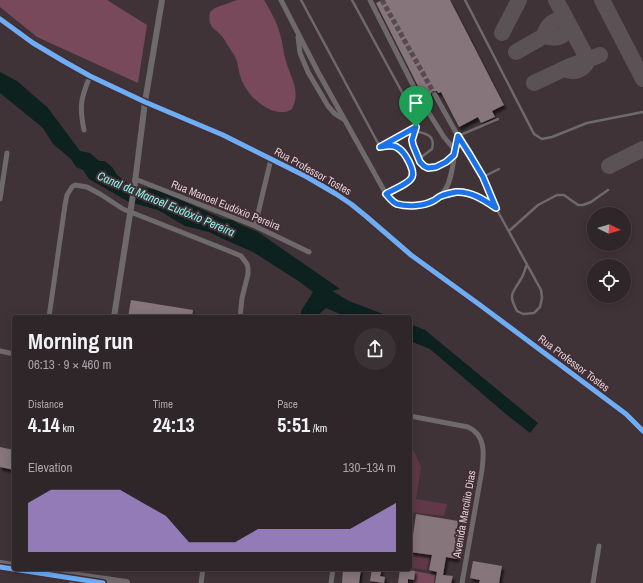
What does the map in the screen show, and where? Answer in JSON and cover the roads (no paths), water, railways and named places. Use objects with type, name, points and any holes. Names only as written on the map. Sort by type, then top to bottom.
[{"type":"main road","points":[[0,564],[12,566]]},
{"type":"main road","points":[[42,571],[126,583]]},
{"type":"street","points":[[114,315],[135,181],[145,102],[162,0]]},
{"type":"street","points":[[281,0],[343,119],[386,194],[397,204],[412,205],[434,201],[441,196],[452,174],[454,149],[458,136],[435,95]]},
{"type":"street","points":[[370,0],[420,99],[444,137],[454,149]]},
{"type":"street","name":"Rua Professor Tostes","points":[[0,19],[33,43],[90,76],[145,102],[223,135],[308,177],[351,204],[411,255],[626,414],[643,431]]},
{"type":"street","points":[[297,32],[300,53],[308,72],[328,106],[335,114],[343,119]]},
{"type":"street","points":[[84,130],[81,115],[81,102],[90,76]]},
{"type":"street","points":[[0,199],[7,153]]},
{"type":"street","points":[[255,226],[271,159]]},
{"type":"street","name":"Rua Manoel Eudóxio Pereira","points":[[135,181],[255,226],[309,252]]},
{"type":"street","points":[[49,315],[67,195],[72,187],[75,186],[87,187],[123,209],[131,208],[241,256],[247,264],[248,274],[242,298],[240,315]]},
{"type":"street","points":[[0,351],[12,354]]},
{"type":"street","name":"Avenida Marcílio Dias","points":[[412,416],[468,427],[476,431],[483,448],[482,470],[462,583]]},
{"type":"street","points":[[593,583],[599,546]]},
{"type":"street","points":[[201,583],[203,571]]},
{"type":"street","points":[[331,583],[333,571]]},
{"type":"lane","points":[[301,0],[380,147]]},
{"type":"lane","points":[[352,0],[416,118],[416,127],[412,140],[419,159],[424,166],[432,168],[446,162],[454,155]]},
{"type":"lane","points":[[465,0],[534,134],[542,139],[552,137],[587,123],[643,112]]},
{"type":"lane","points":[[498,118],[458,136],[483,177],[496,208],[509,231],[527,264],[541,290],[542,298],[540,307],[534,313],[523,314],[516,311],[512,302],[512,294],[522,278],[527,264]]},
{"type":"lane","points":[[380,147],[416,127]]},
{"type":"lane","points":[[414,131],[429,135],[433,144],[432,149],[419,159]]},
{"type":"lane","points":[[380,147],[388,145],[398,147],[406,157],[413,172],[411,179],[386,194]]},
{"type":"lane","points":[[483,177],[499,169]]},
{"type":"lane","points":[[509,231],[538,205],[557,194],[564,194],[578,205],[583,205],[591,202],[608,190]]},
{"type":"lane","points":[[441,196],[457,192],[469,194],[476,196],[496,208]]},
{"type":"water","name":"Canal da Manoel Eudóxio Pereira","points":[[0,72],[17,81],[48,108],[80,151],[90,153],[99,161],[105,161],[113,168],[117,175],[130,185],[158,190],[223,219],[233,220],[258,232],[340,289],[332,291],[349,301],[386,315],[342,315],[326,308],[318,315],[301,315],[301,311],[313,292],[300,282],[253,252],[209,232],[185,226],[158,210],[129,202],[89,179],[83,170],[76,167],[71,159],[53,144],[43,128],[0,93]]},
{"type":"water","points":[[412,325],[425,330],[538,423],[530,433],[430,349],[412,342]]},
{"type":"tunnel","points":[[382,0],[435,95]]}]
